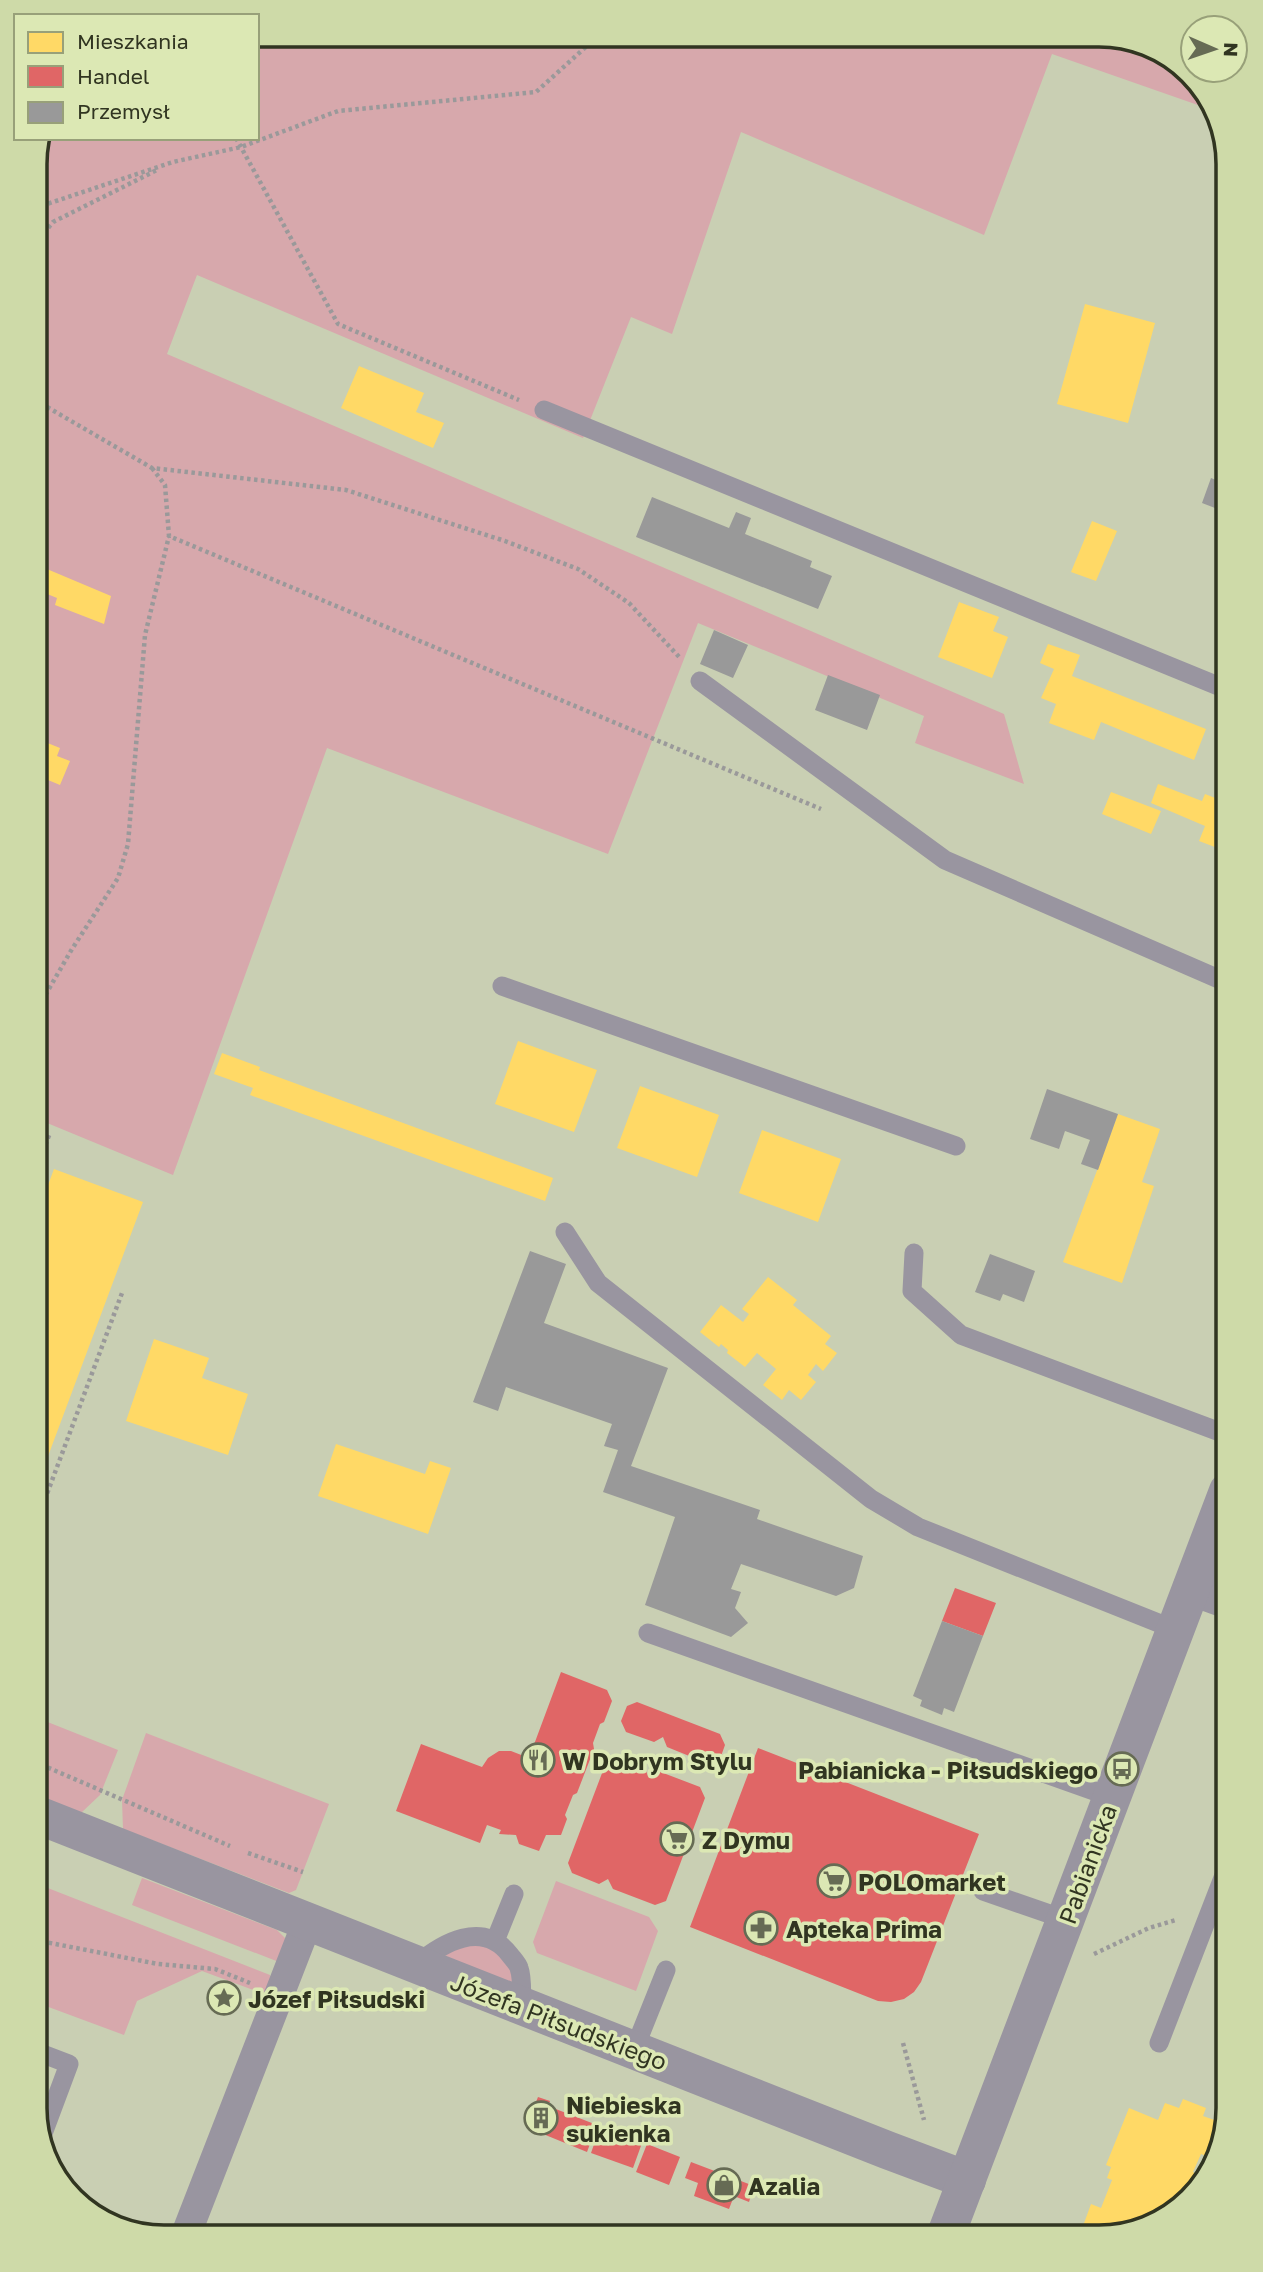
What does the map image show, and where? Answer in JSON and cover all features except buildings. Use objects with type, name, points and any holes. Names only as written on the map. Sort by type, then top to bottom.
[{"type":"street","name":"Pabianicka","points":[[950,2225],[1216,1523]]},
{"type":"street","points":[[1192,1587],[1216,1596]]},
{"type":"street","name":"Józefa Piłsudskiego","points":[[47,1819],[967,2180]]},
{"type":"street","points":[[190,2224],[307,1923]]},
{"type":"lane","points":[[544,410],[1216,685]]},
{"type":"lane","points":[[700,681],[945,860],[1216,978]]},
{"type":"lane","points":[[502,986],[956,1146]]},
{"type":"lane","points":[[565,1233],[598,1283],[871,1499],[918,1527],[1176,1630]]},
{"type":"lane","points":[[914,1253],[912,1291],[961,1335],[1216,1431]]},
{"type":"lane","points":[[648,1633],[1111,1797]]},
{"type":"lane","points":[[983,1891],[1067,1920]]},
{"type":"lane","points":[[495,1941],[514,1894]]},
{"type":"lane","points":[[1159,2043],[1216,1896]]},
{"type":"lane","points":[[415,1965],[454,1939],[477,1937],[495,1941],[505,1948],[519,1968],[522,2007]]},
{"type":"lane","points":[[634,2050],[666,1970]]},
{"type":"lane","points":[[47,2056],[69,2064],[48,2121]]},
{"type":"path","points":[[48,204],[173,162],[241,147],[338,111],[536,92],[584,47]]},
{"type":"path","points":[[237,140],[338,324],[544,410]]},
{"type":"path","points":[[48,228],[53,222],[173,162]]},
{"type":"path","points":[[48,407],[152,468],[165,485],[169,536],[145,635],[128,844],[118,878],[49,989]]},
{"type":"path","points":[[152,468],[346,490],[505,541],[578,569],[629,603],[700,681]]},
{"type":"path","points":[[169,536],[830,813]]},
{"type":"path","points":[[47,1139],[50,1133]]},
{"type":"path","points":[[47,1493],[122,1293]]},
{"type":"path","points":[[47,1767],[240,1850],[303,1872]]},
{"type":"path","points":[[1092,1955],[1149,1928],[1211,1909]]},
{"type":"path","points":[[47,1942],[158,1964],[215,1969],[281,1994]]},
{"type":"path","points":[[903,2043],[924,2120]]},
{"type":"shaded area","points":[[259,47],[1107,48],[1122,49],[1151,59],[1176,76],[1179,84],[1187,87],[1200,106],[1052,54],[984,235],[741,132],[672,334],[631,317],[583,438],[197,275],[167,354],[1004,714],[1024,784],[915,743],[924,716],[698,623],[608,854],[327,748],[173,1175],[48,1123],[48,156],[50,140],[259,140]]},
{"type":"shaded area","points":[[47,1722],[118,1750],[100,1795],[81,1813],[47,1800]]},
{"type":"shaded area","points":[[146,1733],[329,1804],[296,1890],[289,1893],[123,1829],[122,1800]]},
{"type":"shaded area","points":[[142,1878],[277,1930],[286,1939],[284,1964],[132,1905]]},
{"type":"shaded area","points":[[556,1881],[649,1917],[658,1931],[636,1991],[537,1953],[533,1942]]},
{"type":"shaded area","points":[[47,1888],[270,1975],[272,1983],[267,1995],[202,1971],[137,2001],[124,2035],[47,2006]]},
{"type":"shaded area","points":[[454,1939],[505,1948],[522,2006],[436,1949]]},
{"type":"place","name":"W Dobrym Stylu","points":[[538,1760]]},
{"type":"place","name":"Pabianicka - Piłsudskiego","points":[[1122,1769]]},
{"type":"place","name":"Z Dymu","points":[[677,1839]]},
{"type":"place","name":"POLOmarket","points":[[834,1881]]},
{"type":"place","name":"Apteka Prima","points":[[761,1928]]},
{"type":"place","name":"Józef Piłsudski","points":[[224,1998]]},
{"type":"place","name":"Niebieska sukienka","points":[[541,2118]]},
{"type":"place","name":"Azalia","points":[[724,2185]]}]
